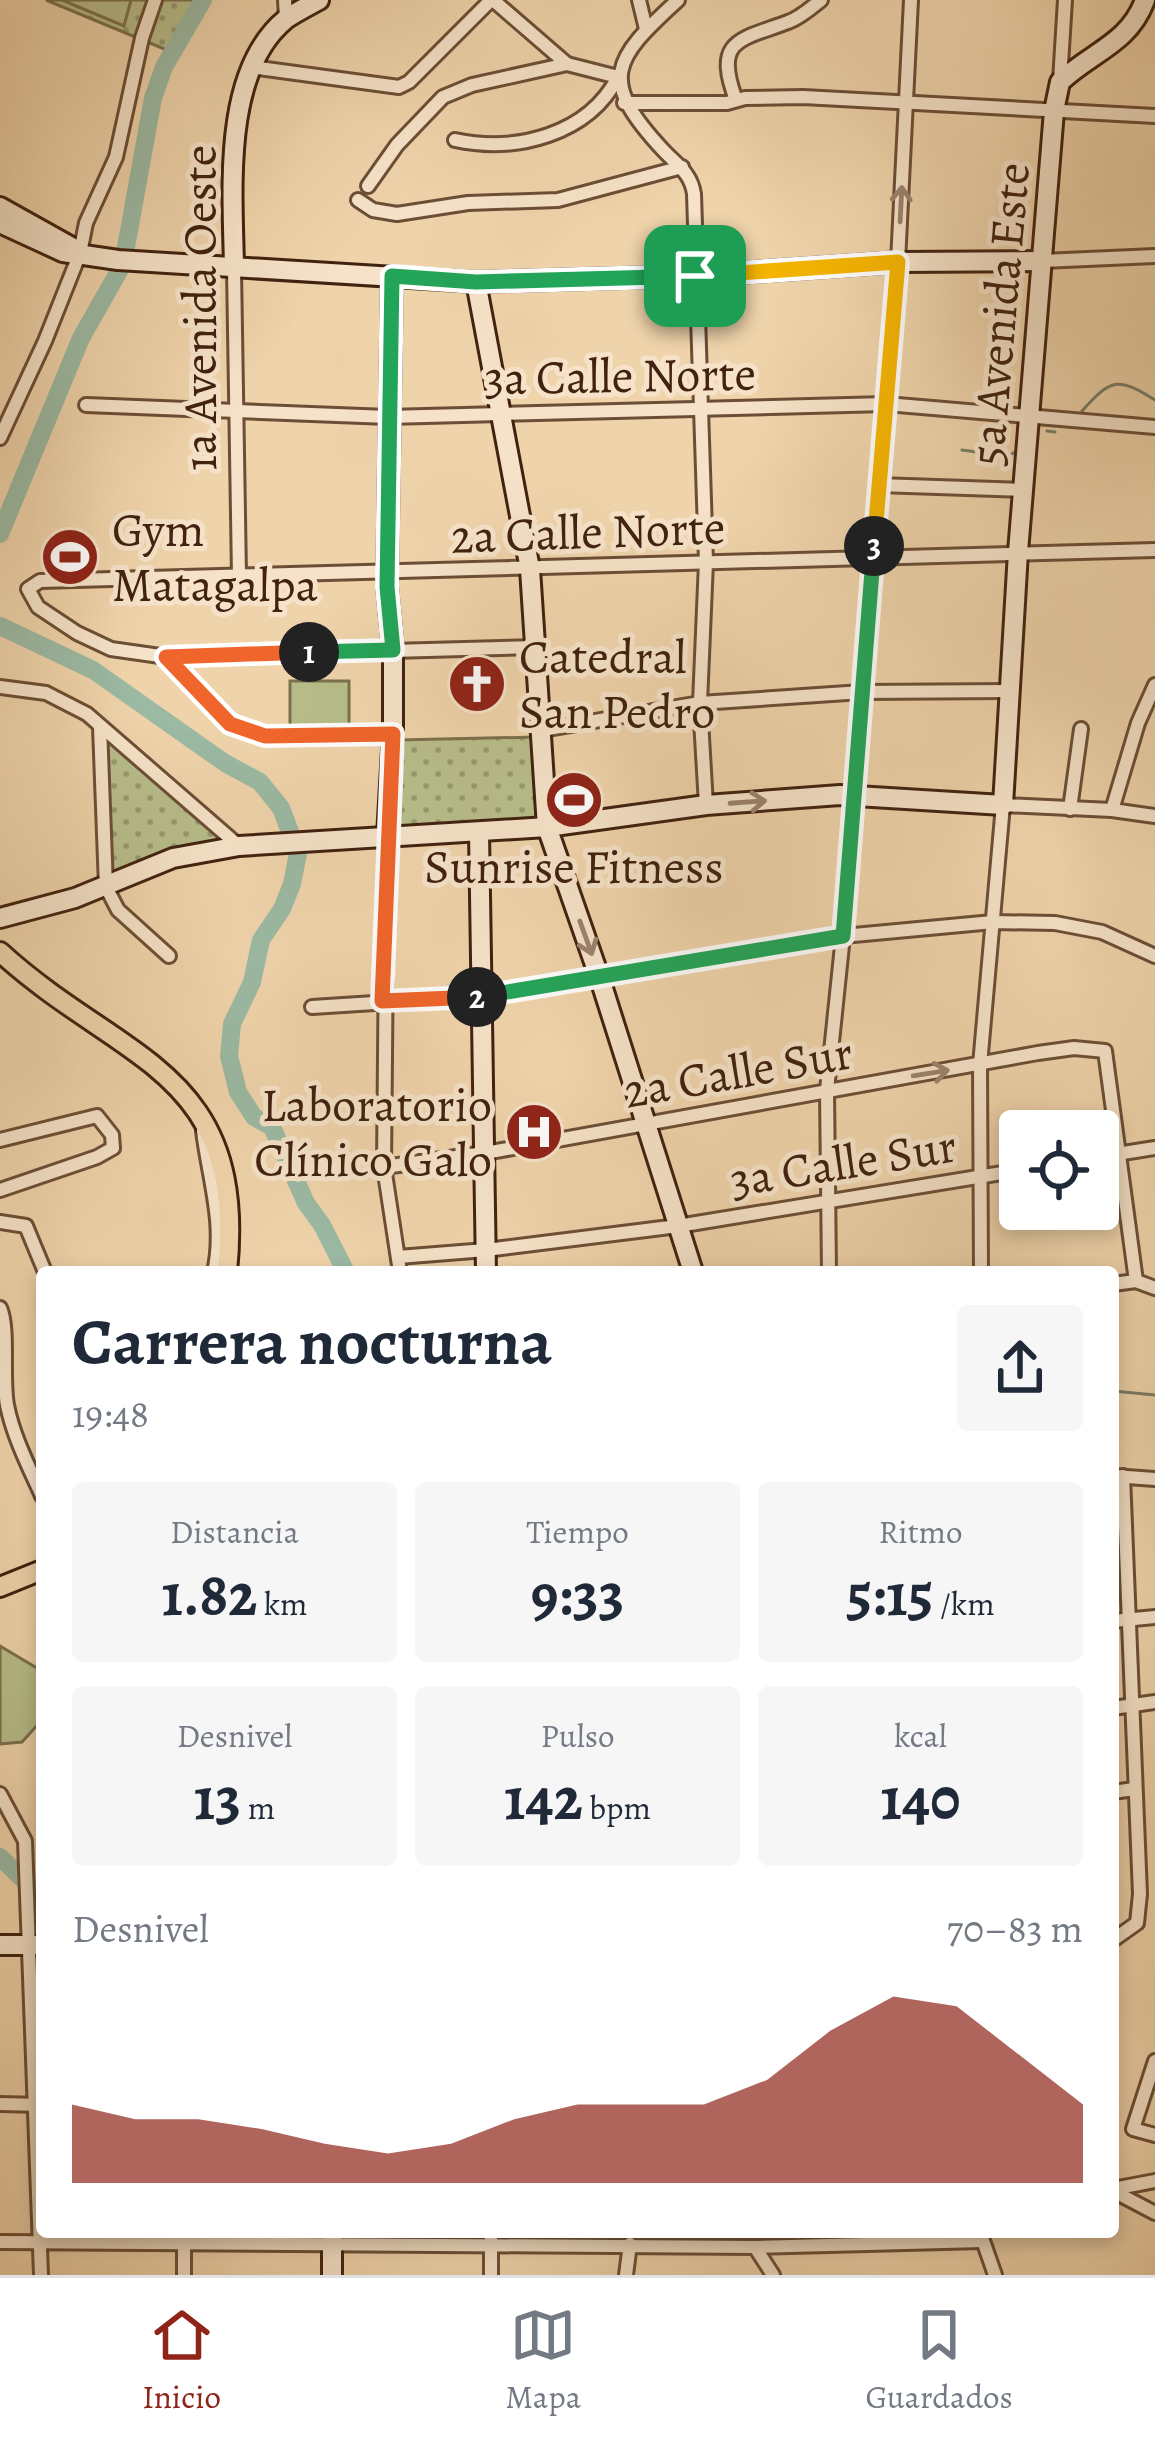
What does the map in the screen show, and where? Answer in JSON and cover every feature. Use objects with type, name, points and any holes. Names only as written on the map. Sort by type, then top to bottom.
[{"type":"main road","points":[[0,952],[142,1054],[184,1092],[214,1142],[227,1201],[227,1266]]},
{"type":"main road","points":[[0,1587],[36,1572]]},
{"type":"street","points":[[0,437],[85,253],[86,223],[116,157],[155,0]]},
{"type":"street","name":"1a Avenida Oeste","points":[[239,576],[234,268],[239,107],[251,67],[286,10],[319,0]]},
{"type":"street","points":[[251,67],[387,88],[409,82],[492,0],[567,64]]},
{"type":"street","points":[[639,0],[646,29]]},
{"type":"street","points":[[455,140],[522,144],[573,124],[608,97],[633,44],[678,0]]},
{"type":"street","points":[[736,100],[726,74],[728,53],[737,39],[793,21],[821,0]]},
{"type":"street","points":[[829,1266],[827,1090],[898,262],[911,0]]},
{"type":"street","points":[[1060,82],[1065,0]]},
{"type":"street","points":[[1060,82],[1120,40],[1138,20],[1145,0]]},
{"type":"street","points":[[368,186],[397,145],[443,97],[472,85],[567,64],[618,76]]},
{"type":"street","points":[[618,76],[624,103],[682,167],[694,194],[706,562],[700,703],[706,806]]},
{"type":"street","name":"5a Avenida Este","points":[[1004,806],[1018,552],[1060,82]]},
{"type":"street","points":[[624,103],[803,97],[1155,116]]},
{"type":"street","points":[[358,200],[373,210],[397,214],[468,203],[558,200],[682,167]]},
{"type":"street","points":[[0,207],[85,253]]},
{"type":"street","points":[[0,223],[63,252],[145,263],[476,282],[695,276],[898,262],[1155,256]]},
{"type":"street","points":[[392,276],[387,574],[393,734],[382,1001],[384,1167],[399,1266]]},
{"type":"street","points":[[476,282],[530,569],[547,827],[691,1266]]},
{"type":"street","name":"3a Calle Norte","points":[[86,405],[388,417],[886,404],[1155,427]]},
{"type":"street","points":[[878,485],[1024,490]]},
{"type":"street","name":"2a Calle Norte","points":[[166,657],[111,649],[76,633],[38,607],[28,590],[40,581],[1155,550]]},
{"type":"street","points":[[166,657],[538,646]]},
{"type":"street","points":[[166,657],[230,724],[265,736],[393,734]]},
{"type":"street","points":[[1112,810],[1138,723],[1155,685]]},
{"type":"street","points":[[0,687],[46,693],[72,704],[239,846]]},
{"type":"street","points":[[542,730],[700,703],[862,692],[1008,691]]},
{"type":"street","points":[[100,727],[108,892],[118,910],[169,956]]},
{"type":"street","points":[[1070,809],[1081,729]]},
{"type":"street","points":[[0,928],[239,846],[547,827],[706,806],[854,795],[1155,816]]},
{"type":"street","points":[[981,1266],[980,1065],[1004,806]]},
{"type":"street","points":[[479,832],[486,1266]]},
{"type":"street","points":[[0,918],[108,892]]},
{"type":"street","points":[[312,1007],[484,996],[843,936],[994,922],[1055,923],[1102,932],[1155,956]]},
{"type":"street","name":"2a Calle Sur","points":[[384,1167],[1074,1048],[1105,1052],[1113,1110]]},
{"type":"street","points":[[0,1140],[97,1116],[112,1135],[113,1148],[0,1190]]},
{"type":"street","points":[[202,1118],[219,1219],[215,1266]]},
{"type":"street","points":[[1136,1282],[1119,1154],[1155,1148]]},
{"type":"street","name":"3a Calle Sur","points":[[398,1257],[678,1226],[999,1174]]},
{"type":"street","points":[[0,1222],[26,1226],[43,1266]]},
{"type":"street","points":[[1119,1283],[1155,1288]]},
{"type":"street","points":[[0,1308],[4,1316],[3,1408],[36,1483]]},
{"type":"street","points":[[25,1458],[36,1454]]},
{"type":"street","points":[[1119,1476],[1155,1479]]},
{"type":"street","points":[[1119,1548],[1120,1621],[1135,1704],[1137,1843],[1137,1923],[1119,1936]]},
{"type":"street","points":[[1120,1621],[1155,1617]]},
{"type":"street","points":[[1119,1707],[1155,1702]]},
{"type":"street","points":[[1119,1791],[1134,1789]]},
{"type":"street","points":[[0,1793],[25,1841],[36,1940]]},
{"type":"street","points":[[1137,1843],[1155,1843]]},
{"type":"street","points":[[0,1945],[36,1945]]},
{"type":"street","points":[[1155,2061],[1133,2129],[1155,2135]]},
{"type":"street","points":[[0,2104],[36,2104]]},
{"type":"street","points":[[1119,2189],[1155,2181]]},
{"type":"street","points":[[1119,2193],[1155,2212]]},
{"type":"street","points":[[40,2238],[41,2275]]},
{"type":"street","points":[[0,2242],[184,2238],[184,2275]]},
{"type":"street","points":[[332,2238],[332,2275]]},
{"type":"street","points":[[491,2275],[490,2238],[630,2244],[717,2239],[755,2247],[958,2238]]},
{"type":"street","points":[[981,2238],[995,2275]]},
{"type":"street","points":[[626,2275],[630,2244]]},
{"type":"street","points":[[755,2247],[773,2275]]},
{"type":"green space","points":[[46,0],[203,0],[174,53]]},
{"type":"green space","points":[[62,0],[131,0],[124,26]]},
{"type":"green space","points":[[290,681],[349,681],[349,726],[290,726]]},
{"type":"green space","points":[[100,727],[239,846],[106,887]]},
{"type":"green space","points":[[537,737],[540,818],[391,830],[398,740]]},
{"type":"green space","points":[[0,1646],[36,1667],[36,1727],[22,1742],[0,1744]]},
{"type":"waterway","points":[[0,534],[81,338],[123,264],[153,98],[164,67],[203,0]]},
{"type":"waterway","points":[[1082,411],[1115,384],[1155,400]]},
{"type":"waterway","points":[[1047,431],[1055,432]]},
{"type":"waterway","points":[[962,450],[1006,456],[1019,451]]},
{"type":"waterway","points":[[0,626],[93,670],[225,763],[260,782],[281,808],[298,853],[292,884],[261,940],[252,982],[232,1024],[229,1056],[238,1092],[254,1117],[272,1127],[306,1203],[343,1266]]},
{"type":"waterway","points":[[1119,1392],[1155,1395]]},
{"type":"waterway","points":[[0,1857],[36,1890]]},
{"type":"place","name":"Gym Matagalpa","points":[[70,557]]},
{"type":"place","name":"Catedral San Pedro","points":[[477,684]]},
{"type":"place","name":"Sunrise Fitness","points":[[574,800]]},
{"type":"place","name":"Laboratorio Clínico Galo","points":[[534,1132]]},
{"type":"route","points":[[898,262],[843,936],[484,996],[382,1001],[393,734],[265,736],[230,724],[166,657],[393,650],[387,587],[392,276],[476,282],[695,276],[898,262]]}]
